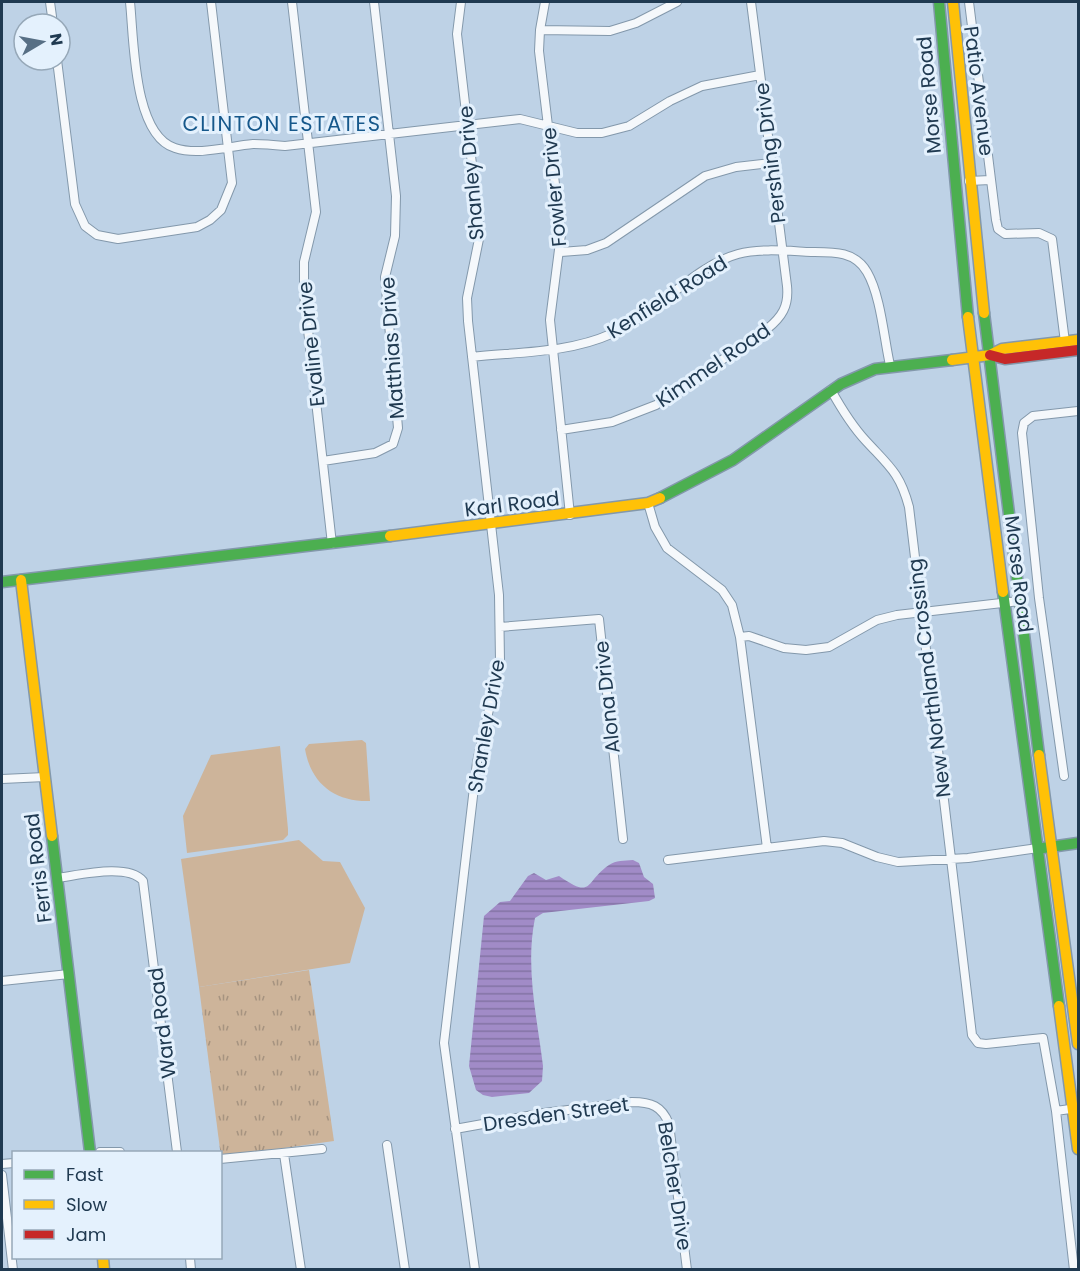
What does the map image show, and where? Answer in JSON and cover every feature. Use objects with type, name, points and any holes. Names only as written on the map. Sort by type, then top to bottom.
[{"type":"main road","name":"Morse Road","points":[[939,2],[972,357],[1038,849],[1076,1108],[1078,1149]]},
{"type":"main road","name":"Morse Road","points":[[953,2],[969,181],[1019,601],[1078,1044]]},
{"type":"main road","points":[[949,122],[956,133],[963,176],[969,181]]},
{"type":"main road","name":"Karl Road","points":[[990,355],[1002,349],[1078,340]]},
{"type":"main road","name":"Karl Road","points":[[2,582],[491,525],[648,503],[722,466],[831,390],[863,374],[890,366],[990,355],[1005,358],[1078,350]]},
{"type":"main road","name":"Ferris Road","points":[[21,580],[90,1151]]},
{"type":"main road","points":[[1038,849],[1078,843]]},
{"type":"street","points":[[130,2],[141,97],[147,122],[159,138],[176,148],[206,150],[308,143],[520,119],[577,133],[610,132],[629,126],[670,101],[702,87],[760,75]]},
{"type":"street","points":[[58,72],[75,204],[85,226],[97,235],[118,239],[197,227],[210,220],[228,196],[232,183],[211,2]]},
{"type":"street","name":"Evaline Drive","points":[[292,2],[316,212],[304,262],[304,294],[332,544]]},
{"type":"street","name":"Matthias Drive","points":[[323,461],[375,453],[393,444],[398,428],[385,299],[385,277],[397,221],[374,2]]},
{"type":"street","name":"Shanley Drive","points":[[461,2],[457,34],[480,234],[467,298],[499,595],[500,627],[500,662],[477,762],[444,1043],[475,1269]]},
{"type":"street","name":"Fowler Drive","points":[[545,2],[539,51],[560,222],[561,252],[551,297],[551,348],[570,515]]},
{"type":"street","points":[[540,30],[610,31],[636,23],[677,2]]},
{"type":"street","name":"Pershing Drive","points":[[751,2],[782,251],[786,305]]},
{"type":"street","name":"Patio Avenue","points":[[969,2],[998,229],[1005,234],[1039,233],[1052,239],[1065,342]]},
{"type":"street","points":[[561,252],[587,250],[606,243],[705,176],[736,167],[771,163]]},
{"type":"street","name":"Patio Avenue","points":[[969,181],[990,180]]},
{"type":"street","name":"Kenfield Road","points":[[472,357],[593,342],[626,327],[721,261],[741,253],[833,252],[855,258],[862,265],[874,292],[890,366]]},
{"type":"street","name":"Kimmel Road","points":[[561,430],[612,422],[663,401],[767,329],[777,321],[786,305]]},
{"type":"street","name":"New Northland Crossing","points":[[831,390],[866,442],[892,466],[900,479],[909,507],[923,612],[940,780],[953,859],[965,990],[972,1035],[978,1043],[1043,1038],[1056,1111]]},
{"type":"street","points":[[1064,776],[1039,598],[1022,433],[1024,423],[1033,416],[1078,411]]},
{"type":"street","points":[[648,503],[656,527],[667,548],[722,590],[732,604],[740,637],[767,848]]},
{"type":"street","points":[[740,637],[749,636],[784,648],[806,650],[829,646],[877,620],[923,612],[1019,601]]},
{"type":"street","name":"Alona Drive","points":[[500,627],[599,619],[623,839]]},
{"type":"street","points":[[2,779],[45,777]]},
{"type":"street","points":[[668,860],[824,841],[842,843],[898,862],[953,859],[1038,849]]},
{"type":"street","name":"Ward Road","points":[[57,878],[131,872],[143,881],[177,1151]]},
{"type":"street","points":[[2,981],[69,974]]},
{"type":"street","name":"Dresden Street","points":[[455,1129],[544,1113],[632,1102],[645,1102],[657,1106]]},
{"type":"street","name":"Belcher Drive","points":[[657,1106],[669,1124],[687,1269]]},
{"type":"street","points":[[1074,1269],[1056,1111],[1076,1108]]},
{"type":"street","points":[[387,1145],[405,1269]]},
{"type":"street","points":[[222,1159],[322,1149]]},
{"type":"street","points":[[284,1154],[301,1269]]},
{"type":"street","points":[[2,1175],[13,1269]]},
{"type":"green space","points":[[362,740],[366,743],[370,801],[346,798],[327,788],[313,772],[305,749],[309,744]]},
{"type":"green space","points":[[280,746],[288,835],[283,840],[187,853],[183,816],[211,755]]},
{"type":"green space","points":[[299,840],[323,861],[340,862],[365,908],[350,963],[199,987],[181,859]]},
{"type":"green space","points":[[309,970],[334,1141],[222,1157],[199,987]]},
{"type":"shaded area","points":[[633,860],[639,863],[644,877],[653,884],[655,898],[649,901],[543,913],[535,918],[531,955],[535,1011],[543,1066],[542,1081],[529,1093],[492,1097],[483,1095],[476,1090],[469,1066],[484,916],[500,902],[510,901],[528,876],[534,873],[546,880],[559,876],[584,888],[612,863]]},
{"type":"traffic: fast","points":[[939,2],[968,317]]},
{"type":"traffic: fast","points":[[984,313],[1039,755]]},
{"type":"traffic: fast","points":[[660,498],[733,460],[841,384],[875,369],[952,360]]},
{"type":"traffic: fast","points":[[2,582],[390,536]]},
{"type":"traffic: fast","points":[[1003,592],[1059,1006]]},
{"type":"traffic: fast","points":[[52,836],[90,1151]]},
{"type":"traffic: fast","points":[[1043,848],[1078,843]]},
{"type":"traffic: slow","points":[[953,2],[984,313]]},
{"type":"traffic: slow","points":[[968,317],[1003,592]]},
{"type":"traffic: slow","points":[[952,360],[990,355],[1002,349],[1078,340]]},
{"type":"traffic: slow","points":[[390,536],[648,503],[660,498]]},
{"type":"traffic: slow","points":[[21,580],[52,836]]},
{"type":"traffic: slow","points":[[1039,755],[1078,1044]]},
{"type":"traffic: slow","points":[[1059,1006],[1078,1149]]},
{"type":"traffic: slow","points":[[103,1259],[104,1270]]},
{"type":"traffic: jam","points":[[990,355],[1005,359],[1078,350]]},
{"type":"district","name":"CLINTON ESTATES","points":[[282,124]]}]
